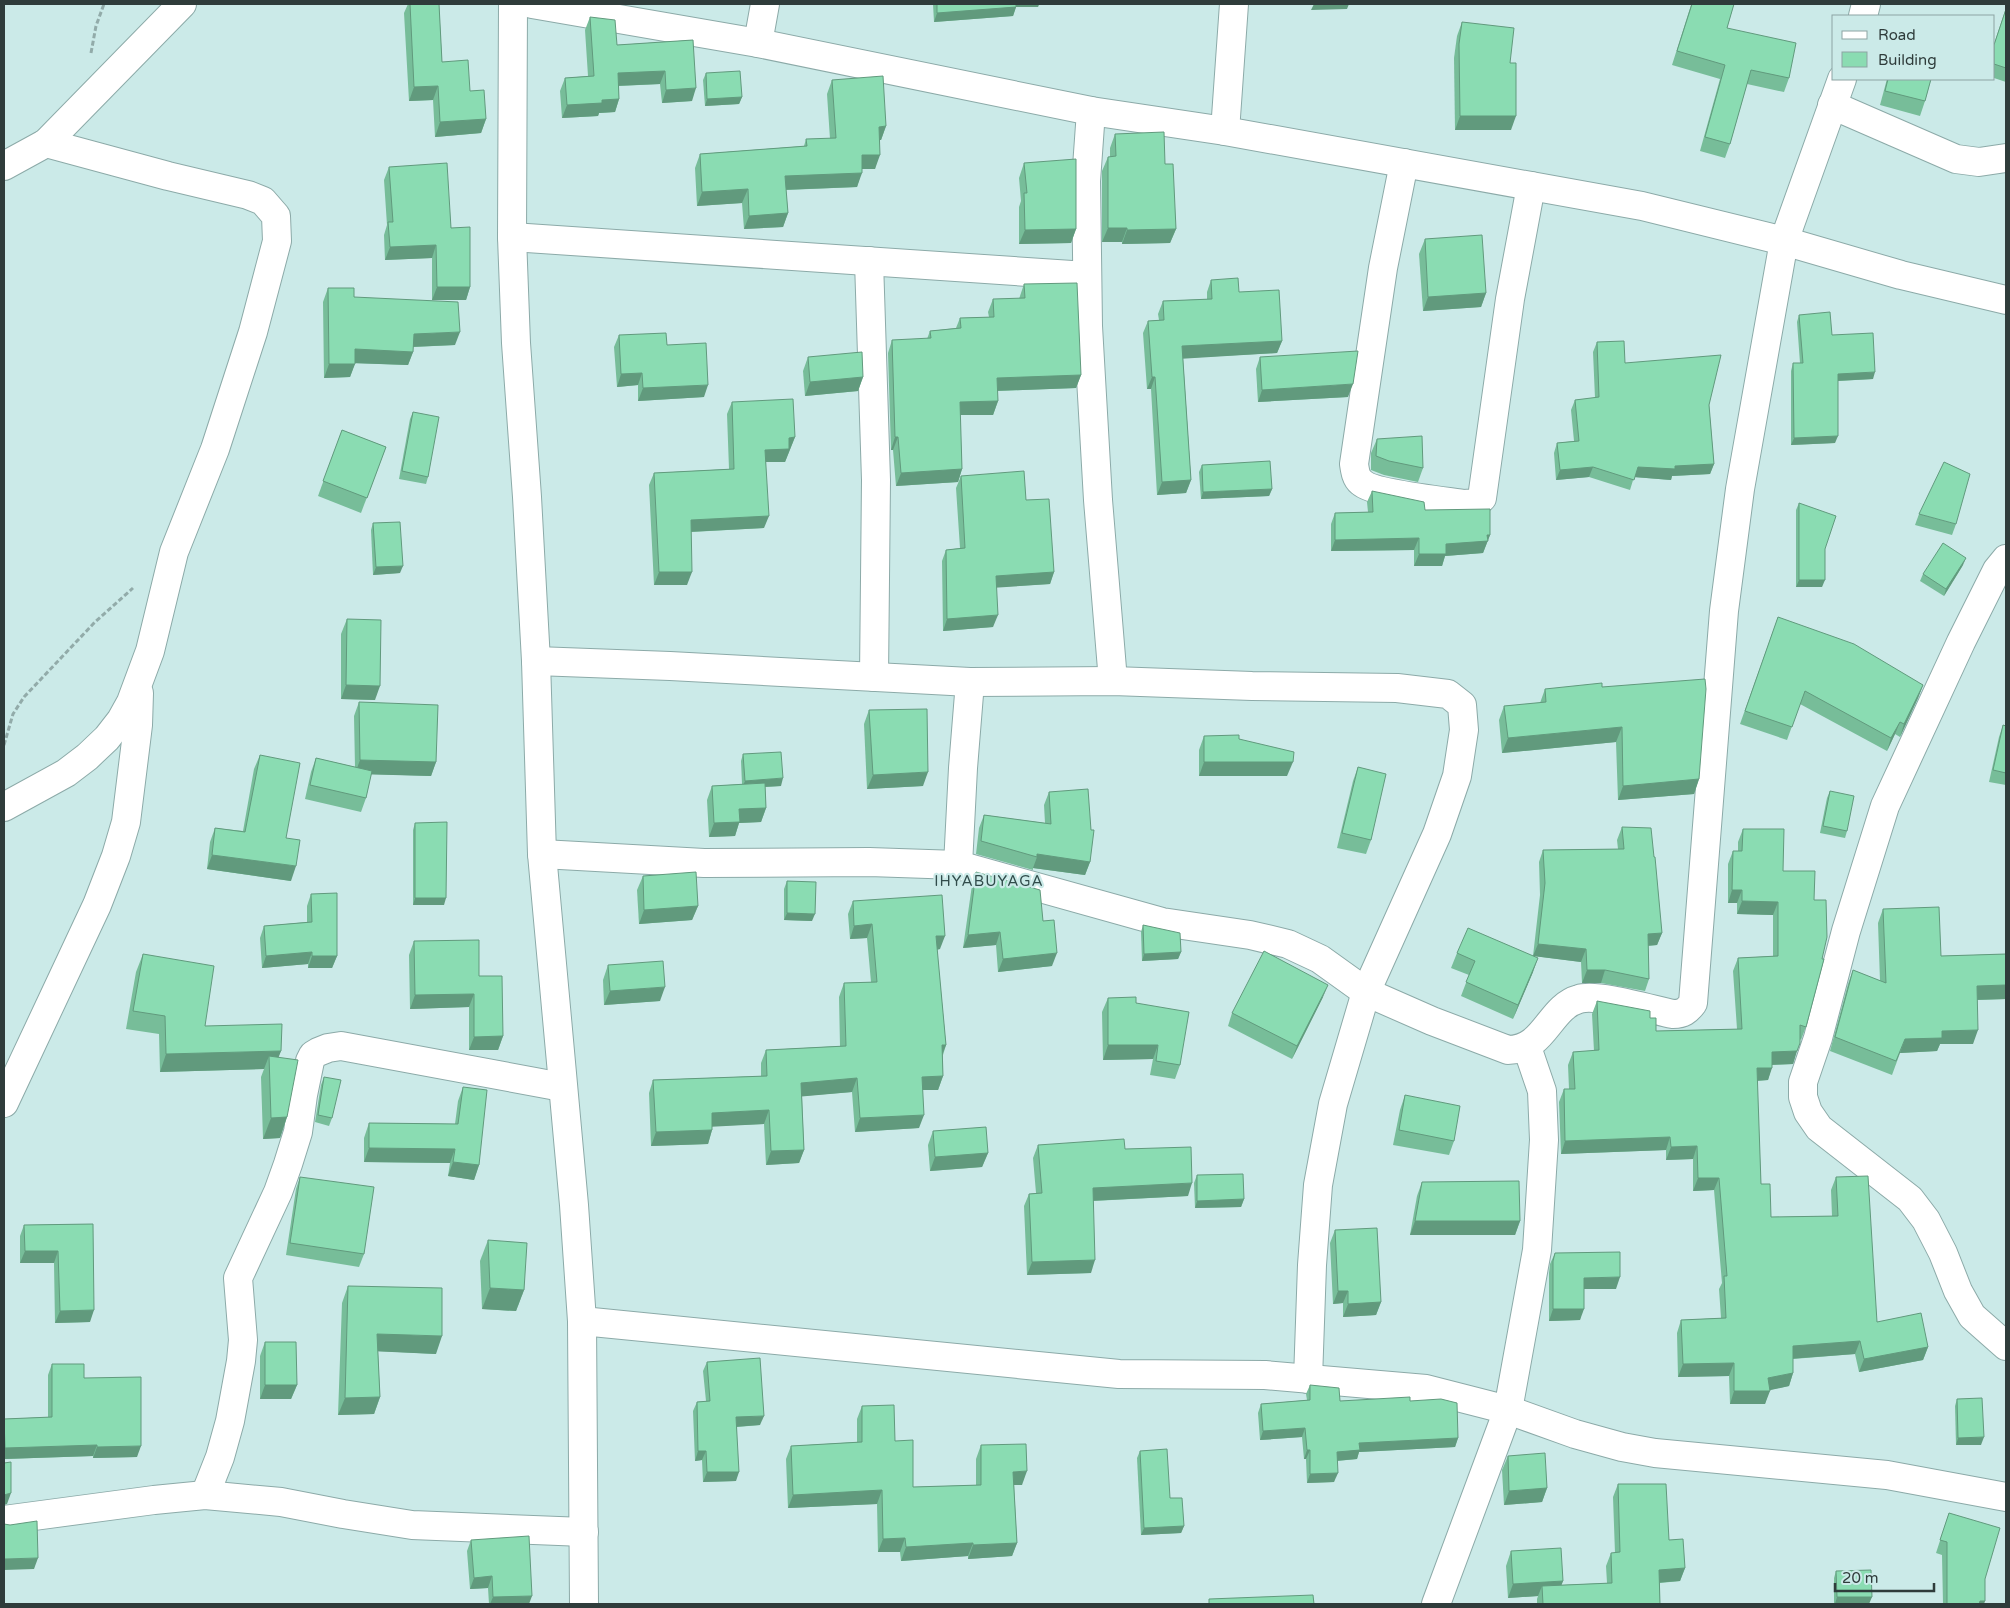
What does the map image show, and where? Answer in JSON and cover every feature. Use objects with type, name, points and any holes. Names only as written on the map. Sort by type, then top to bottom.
[{"type":"street","points":[[4,166],[46,143],[182,4]]},
{"type":"street","points":[[514,4],[512,237],[516,343],[536,661],[542,854],[574,1205],[582,1321],[584,1604]]},
{"type":"street","points":[[532,4],[758,43],[1091,111],[1225,131],[1642,206],[1784,241],[1901,275],[2006,300]]},
{"type":"street","points":[[758,43],[765,4]]},
{"type":"street","points":[[1225,131],[1234,4]]},
{"type":"street","points":[[542,854],[704,863],[869,862],[958,865],[1162,922],[1250,935],[1288,944],[1320,959],[1366,992],[1508,1050],[1518,1050],[1527,1047],[1561,1011],[1571,1002],[1581,998],[1600,998],[1673,1014],[1682,1014],[1693,1004],[1724,611],[1740,489],[1784,241],[1842,80]]},
{"type":"street","points":[[1832,105],[1956,159],[1979,162],[2006,158]]},
{"type":"street","points":[[1091,111],[1086,181],[1087,276],[1098,500],[1113,681]]},
{"type":"street","points":[[4,807],[66,774],[107,738],[121,720],[150,651],[174,552],[215,449],[253,332],[277,241],[276,216],[263,201],[248,195],[168,176],[46,143]]},
{"type":"street","points":[[1404,163],[1381,278],[1354,464],[1357,478],[1362,484],[1376,490],[1465,504],[1476,503],[1482,498],[1508,308],[1531,186]]},
{"type":"street","points":[[512,237],[1087,276]]},
{"type":"street","points":[[869,262],[876,480],[874,677]]},
{"type":"street","points":[[2006,559],[1998,570],[1961,642],[1884,806],[1846,931],[1818,1038],[1803,1082],[1803,1097],[1808,1112],[1819,1128],[1910,1199],[1926,1220],[1943,1253],[1958,1291],[1972,1316],[2006,1346]]},
{"type":"street","points":[[536,661],[970,682],[1113,681],[1252,686],[1397,688],[1448,694],[1462,705],[1464,730],[1457,776],[1437,834],[1366,992],[1333,1104],[1318,1185],[1312,1265],[1308,1379]]},
{"type":"street","points":[[4,1103],[97,905],[116,856],[126,822],[130,796],[138,724],[139,681]]},
{"type":"street","points":[[958,865],[962,768],[970,682]]},
{"type":"street","points":[[206,1495],[220,1457],[230,1421],[241,1361],[243,1340],[238,1278],[278,1192],[288,1164],[298,1132],[303,1094],[310,1061],[313,1056],[328,1048],[341,1046],[562,1087]]},
{"type":"street","points":[[1436,1604],[1508,1410],[1537,1250],[1542,1197],[1544,1140],[1542,1091],[1527,1047]]},
{"type":"street","points":[[582,1321],[1119,1374],[1265,1375],[1426,1390],[1508,1410],[1575,1434],[1622,1448],[1655,1453],[1887,1475],[2006,1497]]},
{"type":"street","points":[[4,1520],[206,1495],[281,1502],[412,1525],[584,1532]]},
{"type":"path","points":[[4,745],[13,714],[24,697],[95,622],[134,587]]},
{"type":"building","points":[[410,4],[439,4],[442,62],[468,60],[470,91],[484,90],[486,119],[440,122],[438,86],[414,87]]},
{"type":"building","points":[[937,4],[1016,4],[1016,7],[937,13]]},
{"type":"building","points":[[1692,4],[1734,4],[1727,28],[1796,43],[1789,78],[1751,70],[1730,144],[1705,137],[1725,65],[1677,51]]},
{"type":"building","points":[[2006,9],[2006,68],[1995,64],[1995,42]]},
{"type":"building","points":[[590,17],[615,20],[617,45],[693,40],[696,88],[666,90],[665,71],[618,73],[619,99],[602,100],[602,103],[567,105],[565,78],[594,76]]},
{"type":"building","points":[[1462,22],[1514,28],[1510,63],[1516,63],[1516,116],[1460,116],[1459,44]]},
{"type":"building","points":[[740,71],[742,97],[707,99],[706,73]]},
{"type":"building","points":[[883,76],[886,126],[879,127],[880,155],[862,155],[862,173],[785,176],[788,213],[749,216],[748,189],[702,192],[700,154],[807,146],[806,139],[836,138],[832,80]]},
{"type":"building","points":[[1888,80],[1931,80],[1925,101],[1885,91]]},
{"type":"building","points":[[1164,132],[1165,164],[1173,164],[1176,229],[1127,230],[1127,228],[1108,228],[1108,157],[1116,156],[1115,134]]},
{"type":"building","points":[[1076,159],[1076,229],[1025,230],[1024,193],[1027,193],[1024,163]]},
{"type":"building","points":[[447,163],[451,228],[470,227],[470,287],[437,287],[436,245],[390,247],[388,222],[393,222],[389,167]]},
{"type":"building","points":[[1482,235],[1486,293],[1428,297],[1425,239]]},
{"type":"building","points":[[1238,278],[1239,292],[1279,290],[1282,341],[1182,346],[1191,480],[1162,482],[1155,377],[1152,377],[1148,321],[1164,320],[1163,301],[1212,299],[1211,280]]},
{"type":"building","points":[[1077,283],[1081,375],[997,378],[998,401],[960,402],[962,469],[901,473],[898,437],[895,437],[892,340],[931,338],[930,331],[961,328],[960,318],[994,317],[993,299],[1025,298],[1024,284]]},
{"type":"building","points":[[328,288],[354,288],[354,297],[458,302],[460,332],[414,334],[413,352],[355,349],[355,364],[329,364]]},
{"type":"building","points":[[1830,312],[1832,335],[1873,333],[1875,372],[1838,374],[1838,436],[1794,438],[1793,363],[1803,363],[1799,315]]},
{"type":"building","points":[[666,333],[667,345],[706,343],[708,385],[643,388],[642,373],[621,374],[619,335]]},
{"type":"building","points":[[1624,341],[1625,363],[1721,355],[1709,405],[1714,464],[1675,466],[1675,469],[1638,467],[1634,480],[1593,467],[1560,470],[1557,443],[1579,441],[1575,400],[1599,397],[1597,342]]},
{"type":"building","points":[[1358,351],[1353,384],[1262,390],[1260,357]]},
{"type":"building","points":[[862,352],[863,377],[810,382],[808,357]]},
{"type":"building","points":[[793,399],[795,437],[789,438],[789,449],[765,450],[769,516],[691,520],[692,572],[659,572],[654,473],[734,469],[732,402]]},
{"type":"building","points":[[413,412],[439,417],[428,477],[402,471]]},
{"type":"building","points":[[342,430],[386,447],[367,498],[323,481]]},
{"type":"building","points":[[1422,436],[1423,468],[1389,461],[1376,456],[1377,439]]},
{"type":"building","points":[[1270,461],[1272,489],[1203,492],[1202,465]]},
{"type":"building","points":[[1944,462],[1970,474],[1956,524],[1919,514]]},
{"type":"building","points":[[1024,471],[1026,500],[1049,499],[1054,572],[996,576],[998,615],[947,619],[946,550],[965,548],[961,476]]},
{"type":"building","points":[[1372,491],[1424,502],[1425,510],[1490,509],[1490,535],[1487,535],[1488,541],[1446,544],[1446,554],[1419,554],[1419,538],[1335,540],[1335,513],[1373,512]]},
{"type":"building","points":[[1799,503],[1836,516],[1825,549],[1825,580],[1799,580]]},
{"type":"building","points":[[400,522],[403,566],[376,567],[373,523]]},
{"type":"building","points":[[1943,543],[1966,558],[1946,589],[1923,574]]},
{"type":"building","points":[[1778,617],[1854,644],[1923,685],[1904,724],[1900,722],[1891,738],[1805,691],[1792,727],[1745,711]]},
{"type":"building","points":[[347,619],[381,620],[380,686],[346,685]]},
{"type":"building","points":[[1705,679],[1706,689],[1699,779],[1623,786],[1622,727],[1508,738],[1504,706],[1546,702],[1545,689],[1602,683],[1602,687]]},
{"type":"building","points":[[359,702],[438,705],[436,762],[360,760]]},
{"type":"building","points":[[927,709],[928,772],[873,775],[869,710]]},
{"type":"building","points":[[2003,725],[2006,726],[2006,773],[1993,770]]},
{"type":"building","points":[[1239,735],[1239,739],[1294,752],[1293,762],[1204,762],[1204,736]]},
{"type":"building","points":[[781,752],[783,778],[745,781],[743,754]]},
{"type":"building","points":[[260,755],[300,763],[286,838],[300,840],[296,866],[212,855],[215,828],[245,832]]},
{"type":"building","points":[[316,758],[372,771],[366,798],[310,785]]},
{"type":"building","points":[[1358,767],[1386,774],[1371,840],[1342,833]]},
{"type":"building","points":[[765,783],[766,808],[739,809],[740,822],[714,823],[712,786]]},
{"type":"building","points":[[1088,789],[1091,830],[1094,830],[1090,862],[1037,854],[1037,857],[981,841],[984,815],[1051,824],[1049,792]]},
{"type":"building","points":[[1830,791],[1854,796],[1847,831],[1823,826]]},
{"type":"building","points":[[447,822],[446,898],[415,898],[415,823]]},
{"type":"building","points":[[1622,827],[1651,828],[1662,933],[1648,934],[1649,979],[1605,970],[1587,970],[1586,949],[1538,944],[1545,883],[1543,850],[1624,849]]},
{"type":"building","points":[[1743,829],[1784,829],[1783,871],[1815,871],[1814,900],[1826,900],[1827,937],[1822,959],[1824,959],[1806,1027],[1800,1025],[1800,1043],[1797,1051],[1772,1052],[1772,1068],[1757,1068],[1761,1184],[1770,1184],[1771,1217],[1838,1216],[1836,1177],[1868,1176],[1877,1322],[1921,1313],[1928,1347],[1864,1359],[1860,1341],[1793,1346],[1793,1373],[1768,1378],[1770,1391],[1734,1391],[1734,1363],[1683,1364],[1681,1320],[1726,1318],[1724,1276],[1727,1276],[1719,1178],[1698,1178],[1697,1146],[1671,1147],[1670,1137],[1565,1141],[1564,1089],[1575,1089],[1573,1052],[1599,1050],[1597,1001],[1650,1011],[1650,1018],[1656,1018],[1656,1031],[1742,1029],[1738,958],[1778,956],[1778,902],[1742,901],[1742,890],[1732,890],[1733,851],[1742,851]]},
{"type":"building","points":[[696,872],[698,906],[644,910],[643,876]]},
{"type":"building","points":[[976,872],[1040,890],[1043,921],[1054,920],[1057,953],[1003,959],[1000,932],[968,935]]},
{"type":"building","points":[[787,881],[816,882],[815,914],[787,913]]},
{"type":"building","points":[[337,893],[337,956],[312,956],[312,952],[266,956],[264,926],[312,922],[311,894]]},
{"type":"building","points":[[942,895],[945,936],[936,936],[946,1045],[942,1045],[943,1076],[922,1077],[924,1115],[860,1118],[857,1078],[801,1083],[804,1150],[771,1151],[769,1110],[712,1113],[712,1130],[656,1132],[653,1080],[767,1076],[766,1050],[846,1046],[844,983],[877,982],[872,924],[854,926],[853,901]]},
{"type":"building","points":[[1939,907],[1941,956],[2006,954],[2006,985],[1977,986],[1978,1030],[1942,1031],[1942,1038],[1905,1039],[1896,1061],[1835,1037],[1853,970],[1886,983],[1883,909]]},
{"type":"building","points":[[1143,925],[1180,933],[1181,952],[1144,954]]},
{"type":"building","points":[[1468,928],[1538,958],[1518,1005],[1466,982],[1475,961],[1457,953]]},
{"type":"building","points":[[479,940],[479,976],[502,976],[503,1036],[474,1037],[474,994],[415,995],[414,941]]},
{"type":"building","points":[[1264,951],[1328,985],[1297,1046],[1232,1013]]},
{"type":"building","points":[[143,954],[214,966],[205,1026],[282,1024],[281,1051],[166,1054],[165,1016],[133,1011]]},
{"type":"building","points":[[663,961],[665,987],[610,991],[608,965]]},
{"type":"building","points":[[1136,997],[1136,1003],[1189,1012],[1180,1065],[1156,1061],[1158,1045],[1108,1045],[1108,998]]},
{"type":"building","points":[[269,1056],[298,1060],[287,1117],[271,1118]]},
{"type":"building","points":[[324,1077],[341,1080],[332,1118],[318,1115]]},
{"type":"building","points":[[463,1087],[487,1090],[479,1165],[453,1162],[455,1149],[369,1148],[369,1123],[458,1124]]},
{"type":"building","points":[[1405,1095],[1460,1106],[1454,1141],[1399,1130]]},
{"type":"building","points":[[986,1127],[988,1153],[935,1157],[933,1131]]},
{"type":"building","points":[[1124,1139],[1125,1149],[1191,1147],[1192,1183],[1093,1188],[1095,1260],[1032,1262],[1029,1194],[1042,1193],[1038,1145]]},
{"type":"building","points":[[1243,1174],[1244,1199],[1197,1201],[1197,1175]]},
{"type":"building","points":[[300,1177],[374,1187],[364,1254],[290,1243]]},
{"type":"building","points":[[1519,1181],[1520,1221],[1415,1221],[1422,1182]]},
{"type":"building","points":[[93,1224],[94,1310],[60,1311],[58,1251],[25,1251],[24,1225]]},
{"type":"building","points":[[1377,1228],[1381,1302],[1348,1304],[1348,1291],[1338,1291],[1335,1230]]},
{"type":"building","points":[[488,1240],[527,1243],[524,1290],[490,1288]]},
{"type":"building","points":[[1620,1252],[1620,1277],[1584,1278],[1584,1309],[1553,1309],[1553,1261],[1555,1253]]},
{"type":"building","points":[[348,1286],[442,1288],[442,1336],[377,1334],[380,1397],[345,1398]]},
{"type":"building","points":[[265,1342],[296,1342],[297,1385],[265,1385]]},
{"type":"building","points":[[760,1358],[764,1416],[736,1417],[739,1472],[707,1472],[706,1451],[698,1451],[697,1402],[710,1401],[707,1362]]},
{"type":"building","points":[[52,1364],[84,1364],[84,1378],[141,1377],[141,1446],[97,1447],[97,1445],[5,1448],[4,1419],[52,1417]]},
{"type":"building","points":[[1310,1385],[1339,1388],[1340,1401],[1410,1397],[1410,1401],[1441,1399],[1457,1403],[1458,1438],[1359,1443],[1360,1450],[1337,1452],[1338,1473],[1310,1474],[1310,1450],[1307,1450],[1305,1428],[1263,1431],[1261,1404],[1310,1400]]},
{"type":"building","points":[[1982,1398],[1984,1437],[1958,1438],[1957,1399]]},
{"type":"building","points":[[894,1405],[895,1441],[913,1440],[913,1487],[981,1485],[981,1445],[1026,1444],[1027,1471],[1013,1472],[1017,1543],[973,1545],[973,1543],[906,1547],[905,1538],[883,1539],[882,1490],[793,1495],[791,1446],[862,1442],[862,1406]]},
{"type":"building","points":[[1167,1449],[1170,1498],[1182,1498],[1184,1526],[1144,1528],[1140,1451]]},
{"type":"building","points":[[1545,1453],[1547,1488],[1509,1491],[1508,1456]]},
{"type":"building","points":[[11,1462],[11,1493],[4,1495],[4,1463]]},
{"type":"building","points":[[1618,1484],[1666,1484],[1669,1540],[1683,1539],[1685,1568],[1659,1570],[1660,1604],[1543,1604],[1542,1586],[1612,1583],[1611,1553],[1620,1552]]},
{"type":"building","points":[[1949,1513],[2000,1528],[1985,1579],[1985,1601],[1980,1601],[1979,1604],[1947,1604],[1947,1542],[1940,1540]]},
{"type":"building","points":[[37,1521],[38,1558],[4,1559],[4,1524],[10,1525]]},
{"type":"building","points":[[529,1536],[532,1596],[493,1597],[492,1576],[474,1578],[471,1540]]},
{"type":"building","points":[[1561,1548],[1563,1581],[1513,1584],[1511,1551]]},
{"type":"building","points":[[1871,1570],[1872,1597],[1837,1597],[1836,1571]]},
{"type":"building","points":[[1313,1595],[1314,1604],[1209,1604],[1209,1599]]},
{"type":"district","name":"IHYABUYAGA","points":[[989,881]]}]
